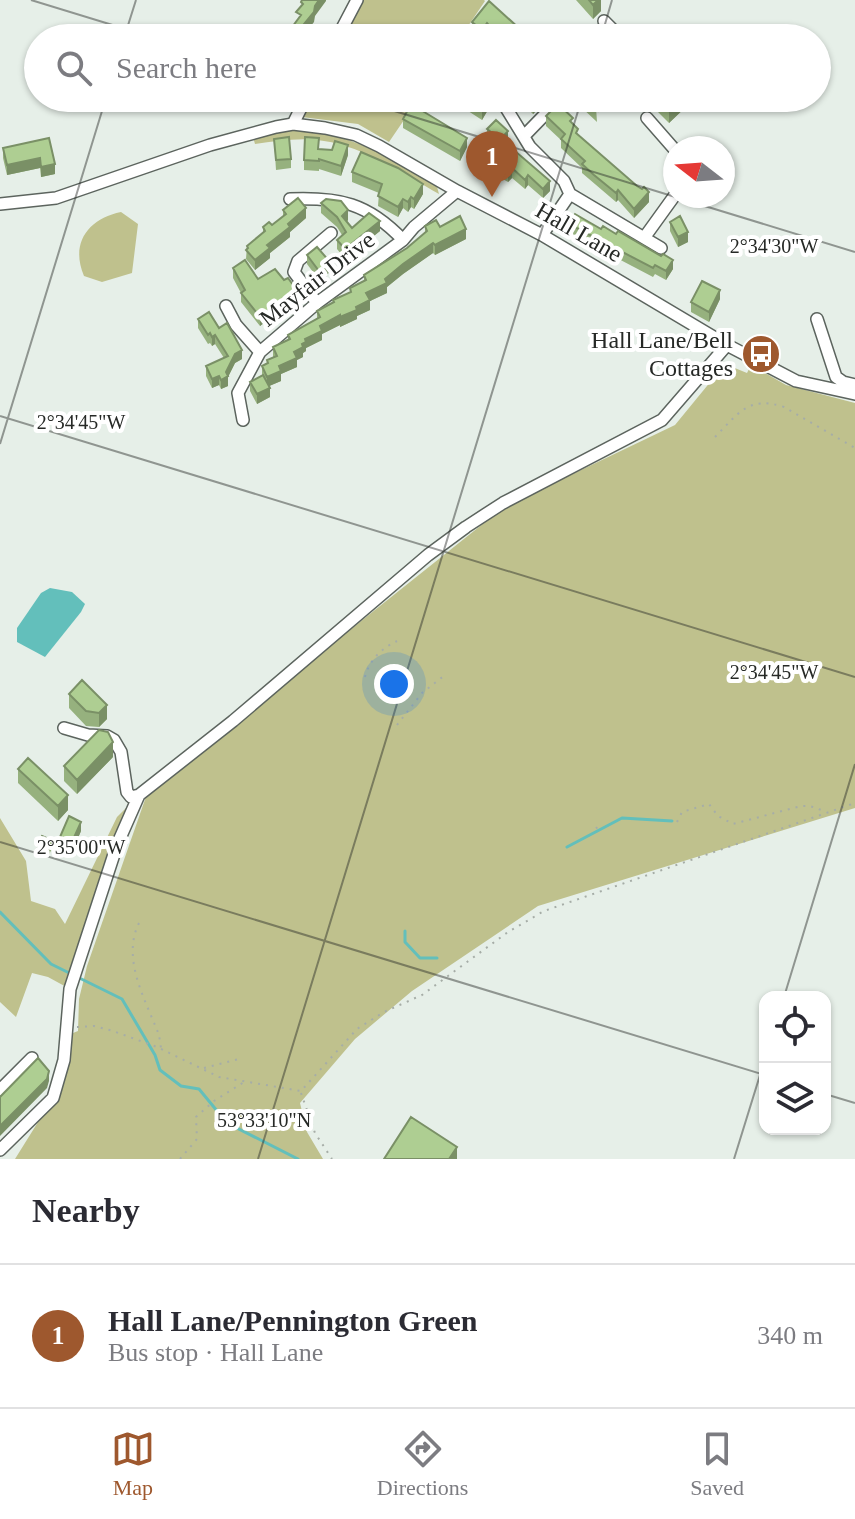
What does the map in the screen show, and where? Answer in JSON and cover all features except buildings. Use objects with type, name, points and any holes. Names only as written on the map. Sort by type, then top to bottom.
[{"type":"street","points":[[344,24],[357,0]]},
{"type":"street","points":[[604,21],[607,24]]},
{"type":"street","points":[[293,124],[299,112]]},
{"type":"street","points":[[509,112],[530,147],[564,181],[570,194],[661,248]]},
{"type":"street","points":[[524,136],[547,112]]},
{"type":"street","points":[[647,118],[663,136]]},
{"type":"street","name":"Hall Lane","points":[[0,204],[56,198],[210,145],[293,124],[356,135],[542,235],[727,345],[796,381],[855,394]]},
{"type":"street","name":"Mayfair Drive","points":[[243,420],[238,393],[260,352],[317,303],[403,240],[457,191]]},
{"type":"street","points":[[542,235],[570,194]]},
{"type":"street","points":[[290,199],[324,198],[359,206],[386,222],[403,240]]},
{"type":"street","points":[[644,238],[664,208]]},
{"type":"street","points":[[317,303],[294,272],[298,261],[331,233]]},
{"type":"street","points":[[226,306],[236,325],[260,352]]},
{"type":"street","points":[[817,319],[836,377],[855,385]]},
{"type":"street","points":[[64,728],[114,740],[121,752],[127,792],[131,797],[139,795],[233,721],[453,536],[503,503],[662,420],[727,345]]},
{"type":"street","points":[[0,1150],[53,1098],[64,1060],[72,982],[117,845],[139,795]]},
{"type":"street","points":[[0,1090],[32,1058]]},
{"type":"path","points":[[715,437],[745,407],[755,403],[770,404],[784,407],[855,448]]},
{"type":"path","points":[[365,677],[370,663],[397,641]]},
{"type":"path","points":[[397,725],[412,703],[445,675]]},
{"type":"path","points":[[301,1091],[357,1029],[384,1012],[422,995],[508,932],[544,911],[855,803]]},
{"type":"path","points":[[677,822],[682,812],[709,804],[718,816],[733,824],[801,806],[825,812]]},
{"type":"path","points":[[596,827],[600,832]]},
{"type":"path","points":[[139,923],[132,941],[134,965],[161,1049]]},
{"type":"path","points":[[65,1028],[94,1026],[154,1046],[219,1077],[301,1091]]},
{"type":"path","points":[[202,1069],[239,1059]]},
{"type":"path","points":[[180,1159],[197,1139],[196,1117],[214,1101],[245,1082]]},
{"type":"path","points":[[301,1091],[315,1133],[332,1159]]},
{"type":"green space","points":[[363,0],[485,1],[469,24],[350,24]]},
{"type":"green space","points":[[305,112],[409,112],[389,142],[358,124],[302,117]]},
{"type":"green space","points":[[295,130],[333,135],[386,156],[436,183],[439,194],[384,162],[339,144],[307,139],[255,144],[253,137]]},
{"type":"green space","points":[[121,212],[138,224],[132,273],[102,282],[84,276],[79,253],[85,234],[99,220]]},
{"type":"green space","points":[[725,364],[747,373],[751,365],[786,385],[855,403],[855,808],[538,906],[412,991],[355,1039],[300,1103],[307,1132],[323,1159],[15,1159],[53,1098],[68,1035],[78,1031],[79,999],[87,966],[148,791],[504,507],[675,425]]},
{"type":"green space","points":[[139,795],[70,989],[48,977],[32,973],[16,1017],[0,1002],[0,818],[26,861],[31,901],[55,909],[65,924],[117,817]]},
{"type":"water","points":[[50,588],[72,592],[85,604],[45,657],[17,642],[17,628],[41,593]]},
{"type":"waterway","points":[[567,847],[622,818],[672,821]]},
{"type":"waterway","points":[[0,912],[51,964],[122,999],[155,1055],[160,1070],[181,1086],[199,1089],[227,1123],[298,1159]]},
{"type":"waterway","points":[[405,931],[405,942],[420,958],[437,958]]},
{"type":"place","name":"Hall Lane/Pennington Green","points":[[492,197]]},
{"type":"place","name":"Hall Lane/Bell Cottages","points":[[761,354]]}]
